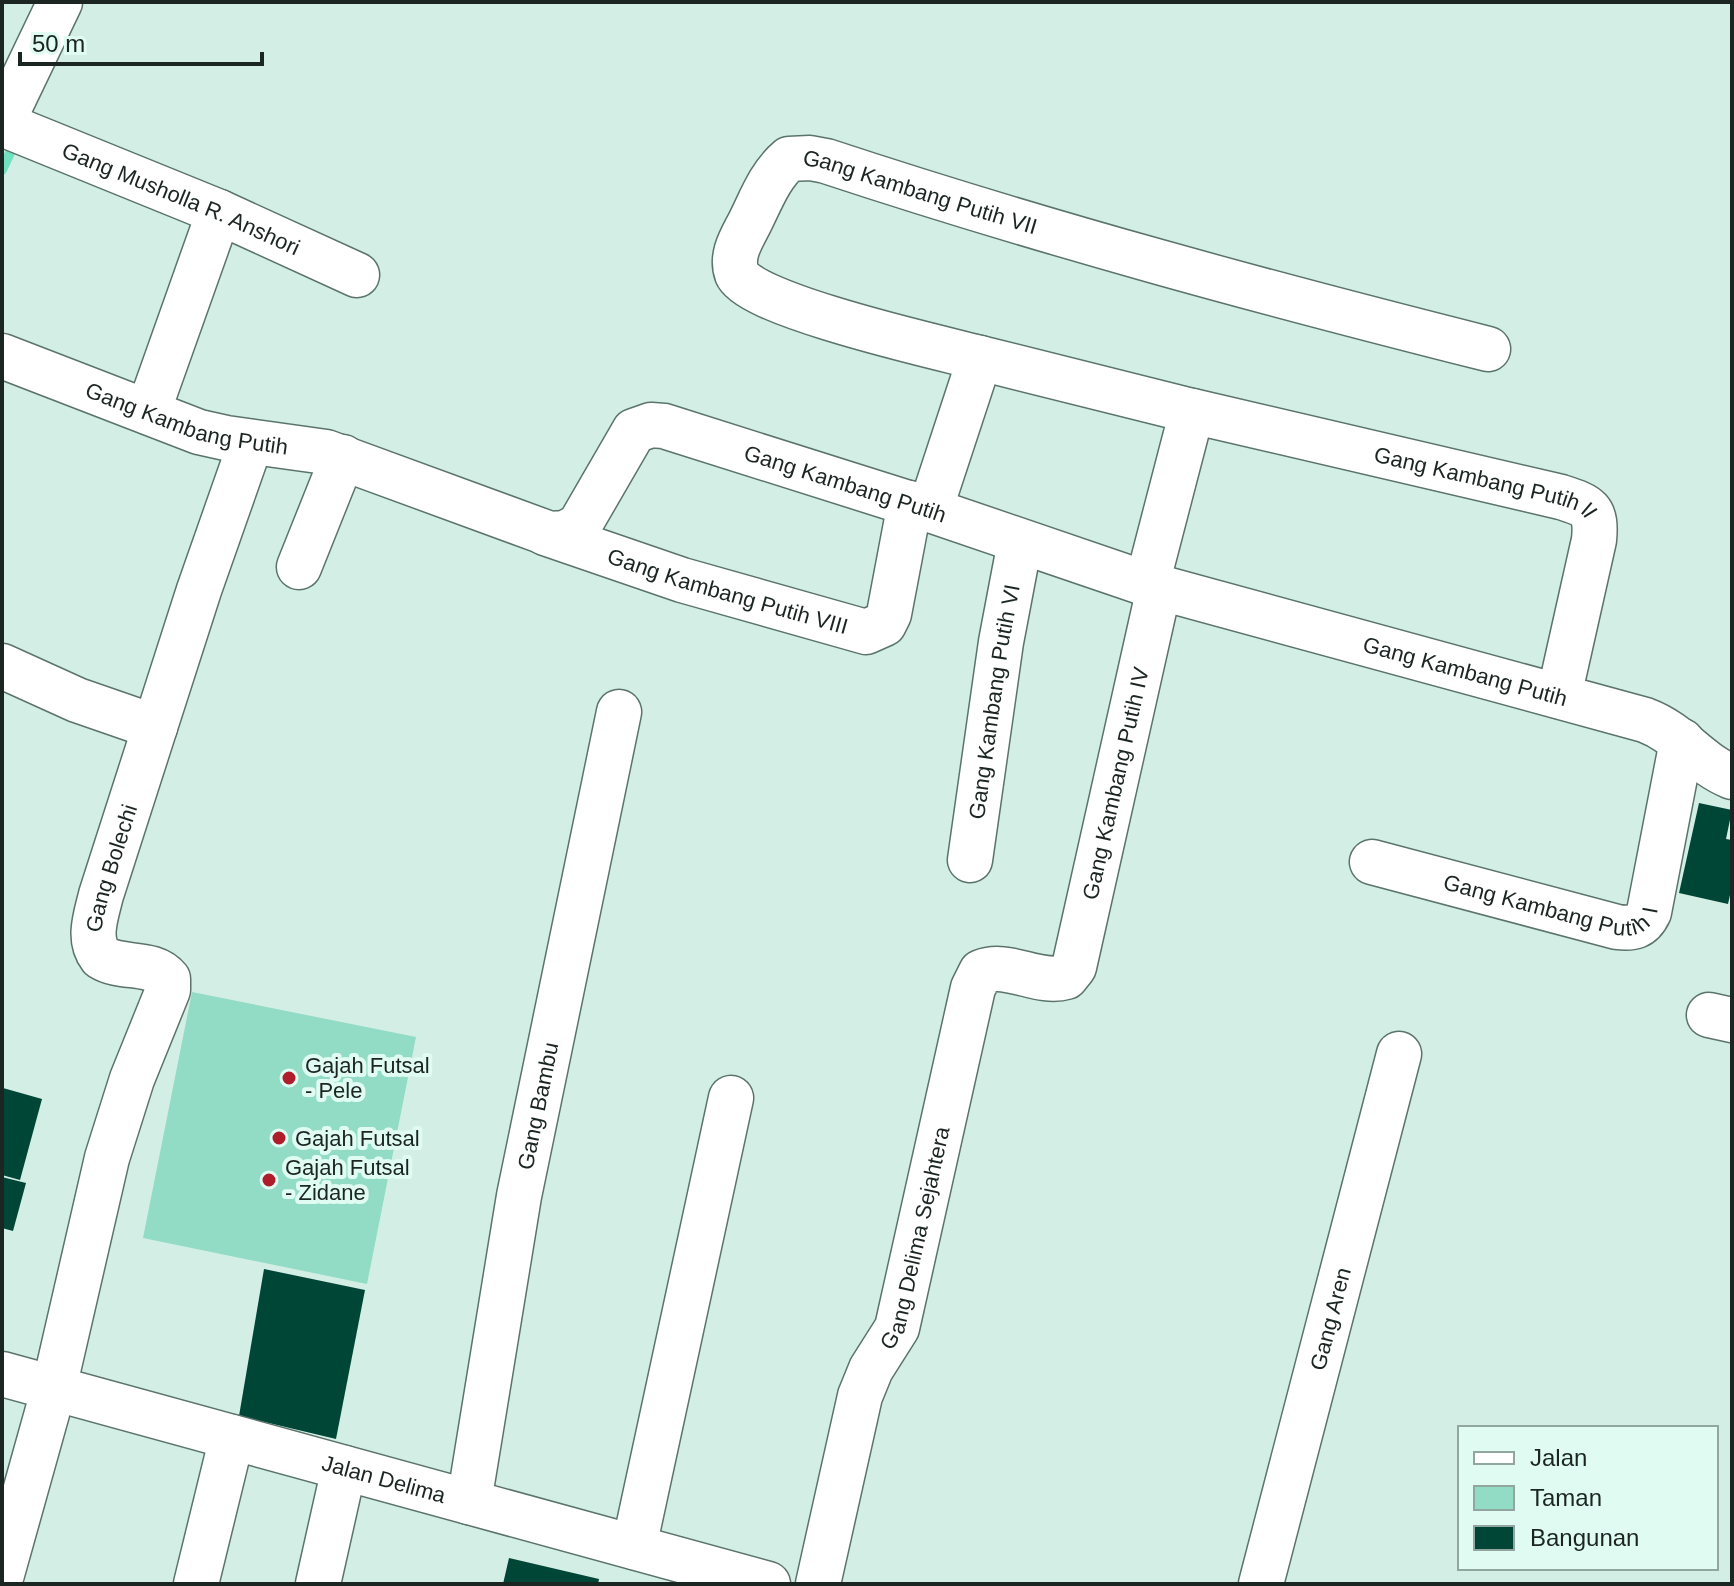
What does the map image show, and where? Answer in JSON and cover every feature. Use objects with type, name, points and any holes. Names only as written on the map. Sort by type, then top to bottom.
[{"type":"street","points":[[14,128],[60,2]]},
{"type":"street","name":"Gang Musholla R. Anshori","points":[[14,128],[219,212],[357,275]]},
{"type":"street","name":"Gang Kambang Putih VII","points":[[980,358],[819,314],[756,291],[744,283],[737,274],[736,253],[773,176],[782,165],[789,159],[799,157],[826,161],[984,213],[1276,295],[1488,349]]},
{"type":"street","points":[[148,412],[219,212]]},
{"type":"street","name":"Gang Kambang Putih","points":[[2,356],[199,432],[343,457],[545,533],[560,534],[579,526],[634,431],[651,425],[672,428],[1153,586],[1645,720],[1671,731],[1703,761],[1732,777]]},
{"type":"street","points":[[920,507],[980,358],[1192,411]]},
{"type":"street","name":"Gang Kambang Putih IV","points":[[1066,977],[1077,957],[1192,411]]},
{"type":"street","name":"Gang Kambang Putih II","points":[[1192,411],[1561,497],[1587,507],[1596,525],[1594,540],[1559,696]]},
{"type":"street","name":"Gang Bolechi","points":[[54,1388],[107,1158],[132,1079],[168,990],[168,979],[161,972],[106,961],[97,953],[93,940],[101,895],[199,590],[251,442]]},
{"type":"street","points":[[299,567],[343,457]]},
{"type":"street","name":"Gang Kambang Putih VIII","points":[[545,533],[682,580],[866,632],[884,624],[889,614],[920,507]]},
{"type":"street","name":"Gang Kambang Putih VI","points":[[970,860],[1001,642],[1020,542]]},
{"type":"street","points":[[2,666],[77,700],[155,727]]},
{"type":"street","name":"Gang Bambu","points":[[469,1502],[521,1184],[619,712]]},
{"type":"street","name":"Gang Kambang Putih I","points":[[1372,862],[1617,927],[1636,927],[1649,912],[1682,741]]},
{"type":"street","name":"Gang Delima Sejahtera","points":[[818,1584],[860,1396],[871,1369],[897,1328],[976,981],[981,972],[993,968],[1052,980],[1066,977]]},
{"type":"street","name":"Gang Aren","points":[[1261,1584],[1399,1054]]},
{"type":"street","points":[[641,1561],[731,1098]]},
{"type":"street","name":"Jalan Delima","points":[[2,1374],[469,1502],[641,1561],[768,1584]]},
{"type":"street","points":[[2,1574],[54,1388]]},
{"type":"street","points":[[196,1584],[232,1437]]},
{"type":"street","points":[[318,1584],[344,1468]]},
{"type":"green space","name":"Gajah Futsal","points":[[192,992],[416,1037],[367,1284],[143,1238]]},
{"type":"building","points":[[1699,803],[1732,810],[1726,839],[1732,840],[1732,886],[1728,904],[1679,893]]},
{"type":"building","points":[[3,1088],[42,1099],[20,1180],[2,1175]]},
{"type":"building","points":[[2,1177],[26,1183],[13,1231],[2,1228]]},
{"type":"building","points":[[264,1269],[365,1290],[336,1439],[239,1416]]},
{"type":"building","points":[[509,1558],[599,1579],[598,1584],[503,1584]]},
{"type":"waterway","points":[[2,170],[16,140]]},
{"type":"place","name":"Gajah Futsal - Pele","points":[[289,1078]]},
{"type":"place","name":"Gajah Futsal","points":[[279,1138]]},
{"type":"place","name":"Gajah Futsal - Zidane","points":[[269,1180]]}]
